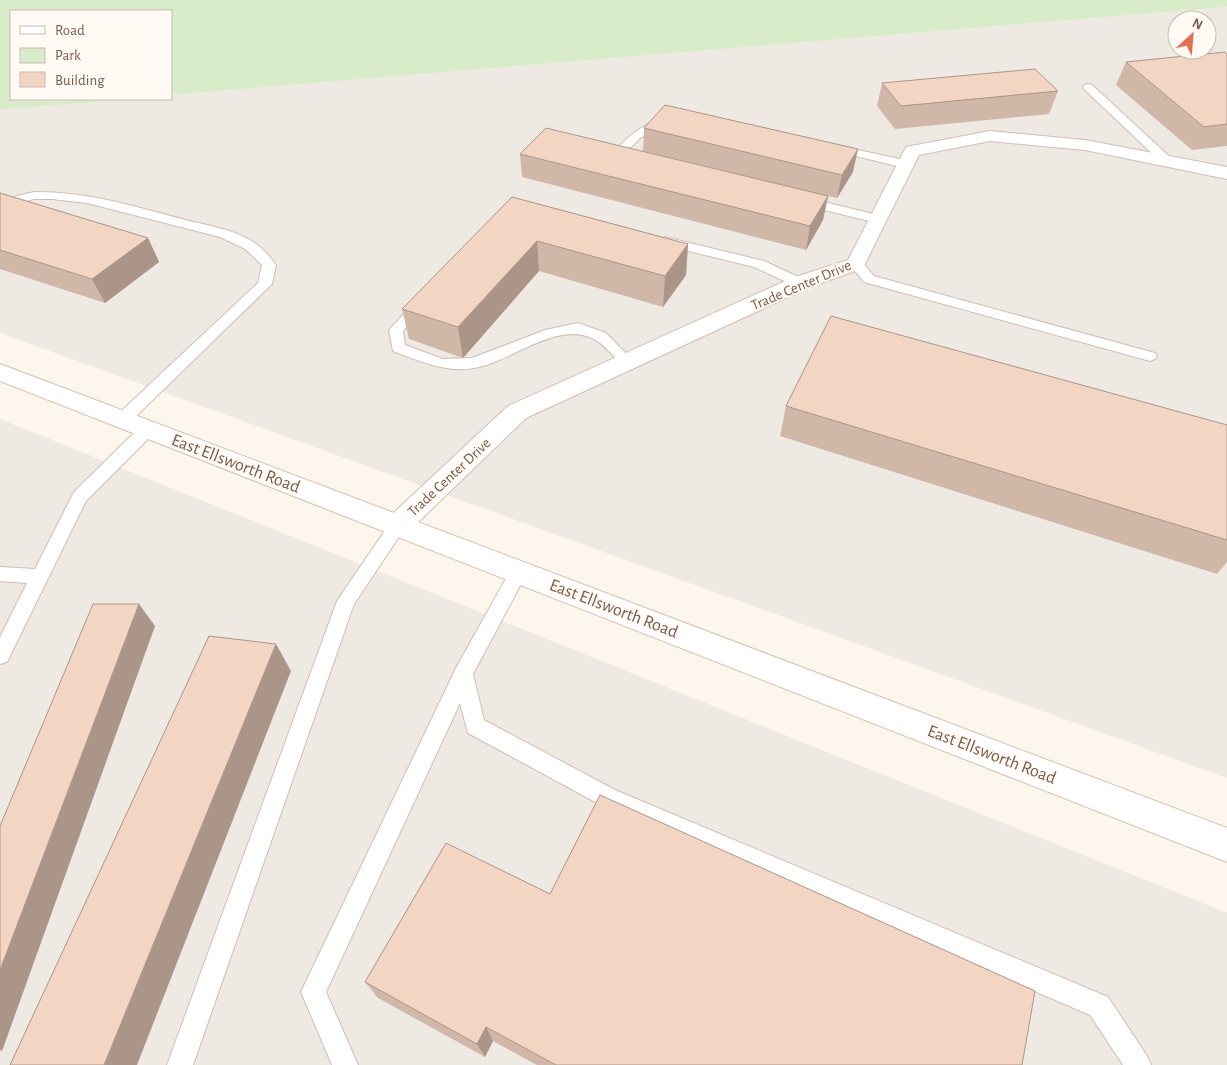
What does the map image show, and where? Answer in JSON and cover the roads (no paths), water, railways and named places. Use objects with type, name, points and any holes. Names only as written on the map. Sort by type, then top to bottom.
[{"type":"street","name":"Trade Center Drive","points":[[398,525],[517,412],[800,283],[856,264],[912,151],[990,136],[1085,145],[1227,173]]},
{"type":"street","name":"East Ellsworth Road","points":[[0,372],[1227,845]]},
{"type":"lane","points":[[1088,87],[1167,161]]},
{"type":"lane","points":[[652,165],[633,161],[624,148],[636,136],[666,120],[676,120]]},
{"type":"lane","points":[[820,145],[905,164]]},
{"type":"lane","points":[[0,204],[36,195],[66,195],[108,204],[244,240],[261,252],[269,265],[265,284],[136,424],[80,497],[0,656]]},
{"type":"lane","points":[[793,199],[878,219]]},
{"type":"lane","points":[[652,237],[758,264],[800,283]]},
{"type":"lane","points":[[856,264],[869,279],[1150,356]]},
{"type":"lane","points":[[430,295],[396,330],[398,348],[442,364],[474,363],[550,333],[578,328],[601,336],[627,362]]},
{"type":"lane","points":[[180,1065],[346,601],[398,525]]},
{"type":"lane","points":[[346,1065],[313,992],[463,674],[519,572]]},
{"type":"lane","points":[[0,574],[40,577]]},
{"type":"lane","points":[[463,674],[475,726],[608,797],[1099,1006],[1138,1065]]}]
